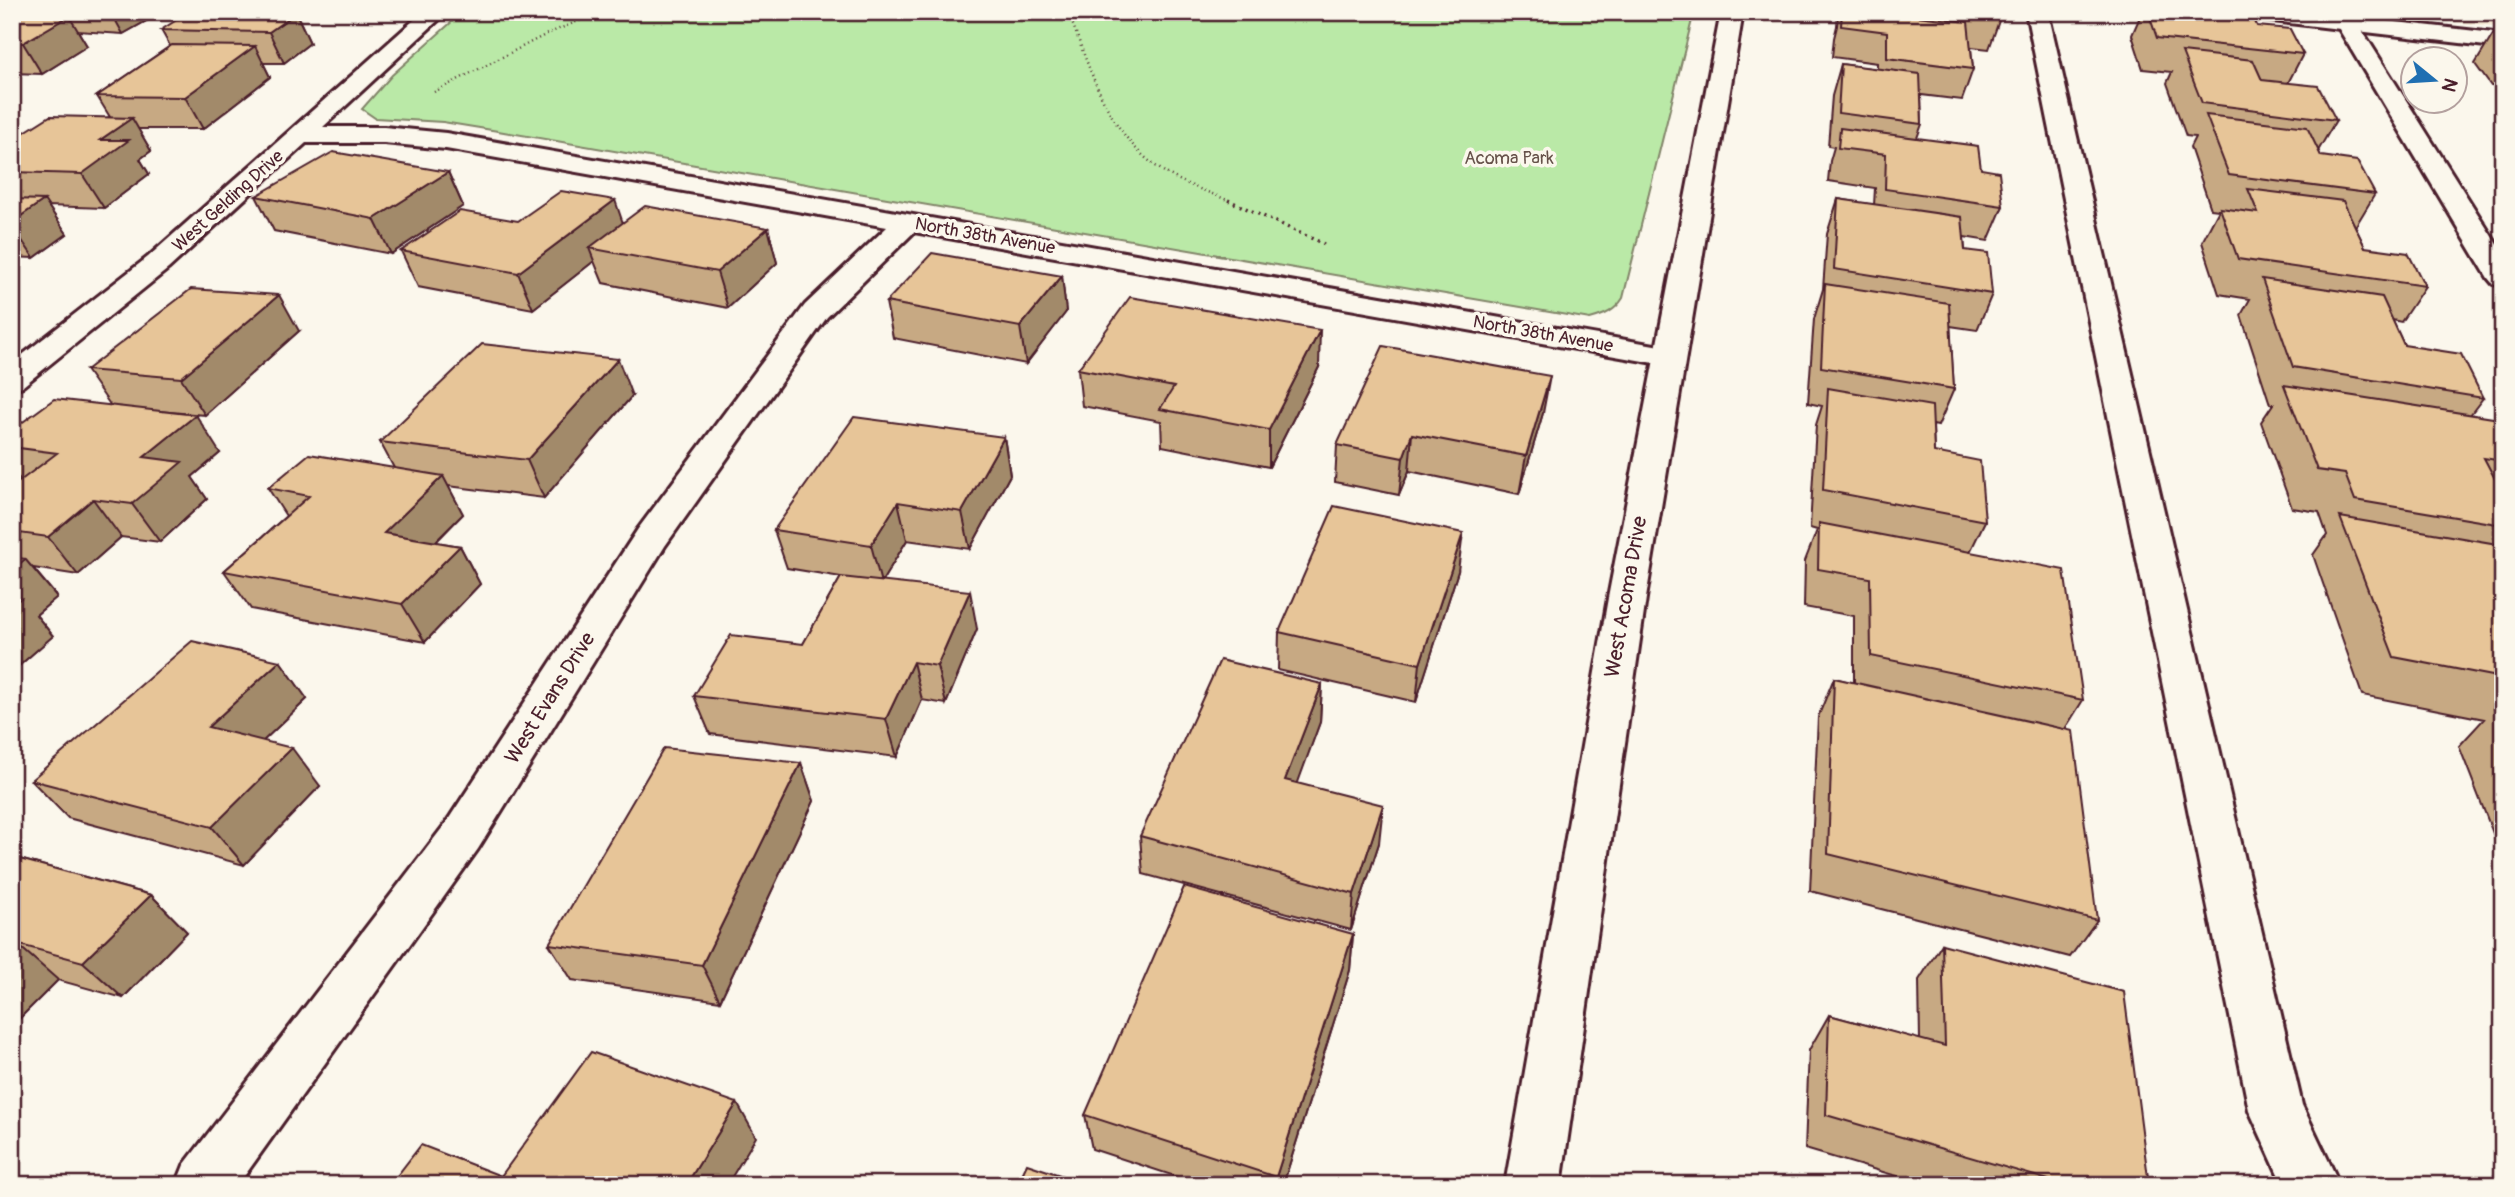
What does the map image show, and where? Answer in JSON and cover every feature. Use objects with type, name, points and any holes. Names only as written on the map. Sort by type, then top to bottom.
[{"type":"street","name":"West Gelding Drive","points":[[12,379],[158,262],[436,12]]},
{"type":"street","name":"West Acoma Drive","points":[[1533,1185],[1595,781],[1666,356],[1732,12]]},
{"type":"street","points":[[2037,12],[2276,1110],[2312,1185]]},
{"type":"street","points":[[2246,12],[2503,41]]},
{"type":"street","points":[[2347,23],[2503,278]]},
{"type":"street","name":"North 38th Avenue","points":[[302,135],[384,135],[446,141],[1666,356]]},
{"type":"street","name":"West Evans Drive","points":[[204,1185],[461,836],[651,538],[808,322],[908,222]]},
{"type":"path","points":[[428,94],[547,34],[600,12]]},
{"type":"path","points":[[1068,12],[1108,114],[1133,146],[1163,171],[1334,249]]},
{"type":"shaded area","points":[[2365,12],[2503,12],[2503,27]]},
{"type":"green space","name":"Acoma Park","points":[[463,12],[1694,12],[1623,298],[1609,312],[1590,319],[498,131],[443,122],[375,118],[362,109],[392,75]]},
{"type":"building","points":[[189,12],[296,13],[269,32],[161,30]]},
{"type":"building","points":[[1842,12],[1882,12],[1968,22],[1973,69],[1887,58],[1887,32],[1841,26]]},
{"type":"building","points":[[1945,12],[1999,12],[2000,18]]},
{"type":"building","points":[[2148,12],[2251,12],[2257,26],[2290,29],[2303,54],[2157,38]]},
{"type":"building","points":[[12,14],[69,16],[23,43],[12,43]]},
{"type":"building","points":[[2494,33],[2503,34],[2503,44]]},
{"type":"building","points":[[172,45],[255,46],[185,97],[97,96]]},
{"type":"building","points":[[2182,52],[2253,60],[2262,80],[2318,86],[2336,120],[2202,103]]},
{"type":"building","points":[[1841,64],[1920,74],[1922,124],[1838,113]]},
{"type":"building","points":[[2206,115],[2307,127],[2321,156],[2357,161],[2375,194],[2229,175]]},
{"type":"building","points":[[50,116],[132,118],[100,140],[129,140],[82,174],[12,172],[12,140]]},
{"type":"building","points":[[1840,128],[1978,146],[1981,169],[1999,172],[2003,206],[1885,189],[1886,154],[1838,148]]},
{"type":"building","points":[[333,152],[448,172],[374,219],[256,196]]},
{"type":"building","points":[[2248,189],[2343,201],[2365,247],[2408,253],[2425,286],[2238,259],[2220,208],[2258,213]]},
{"type":"building","points":[[561,191],[615,200],[518,273],[401,251],[460,211],[518,221]]},
{"type":"building","points":[[12,199],[44,200],[12,222]]},
{"type":"building","points":[[1838,199],[1962,217],[1965,250],[1988,253],[1992,294],[1834,269]]},
{"type":"building","points":[[645,206],[768,228],[717,272],[589,248]]},
{"type":"building","points":[[932,253],[1062,276],[1020,327],[886,302]]},
{"type":"building","points":[[2262,279],[2382,297],[2404,345],[2461,354],[2483,398],[2293,367]]},
{"type":"building","points":[[1825,284],[1949,303],[1954,389],[1821,367]]},
{"type":"building","points":[[191,289],[279,295],[181,378],[86,370]]},
{"type":"building","points":[[1130,297],[1320,330],[1269,430],[1160,409],[1174,387],[1078,369]]},
{"type":"building","points":[[482,344],[618,359],[527,460],[380,442]]},
{"type":"building","points":[[1383,346],[1550,376],[1526,456],[1412,434],[1403,458],[1337,445]]},
{"type":"building","points":[[2284,385],[2499,419],[2503,426],[2503,461],[2484,458],[2503,494],[2503,525],[2355,500],[2345,474],[2317,470]]},
{"type":"building","points":[[1828,388],[1932,406],[1934,452],[1980,461],[1985,521],[1823,490]]},
{"type":"building","points":[[54,399],[196,415],[144,457],[182,462],[132,504],[93,499],[48,537],[12,532],[12,487],[57,453],[12,447],[12,430]]},
{"type":"building","points":[[854,417],[1004,437],[962,512],[898,502],[871,545],[774,530]]},
{"type":"building","points":[[309,454],[443,476],[384,533],[460,546],[402,604],[224,571],[309,496],[268,488]]},
{"type":"building","points":[[1334,506],[1463,533],[1420,664],[1279,632]]},
{"type":"building","points":[[2340,517],[2497,544],[2503,557],[2503,678],[2394,657]]},
{"type":"building","points":[[1819,523],[2064,570],[2083,700],[1871,656],[1870,578],[1818,569]]},
{"type":"building","points":[[12,557],[25,559],[12,570]]},
{"type":"building","points":[[841,577],[970,591],[937,666],[913,662],[886,719],[694,696],[731,635],[803,644]]},
{"type":"building","points":[[12,596],[21,598],[12,605]]},
{"type":"building","points":[[192,641],[280,661],[208,727],[292,748],[212,827],[31,780]]},
{"type":"building","points":[[1220,660],[1322,684],[1285,780],[1383,805],[1354,894],[1140,836]]},
{"type":"building","points":[[1834,678],[2073,731],[2097,920],[1828,854]]},
{"type":"building","points":[[2494,708],[2503,710],[2503,728]]},
{"type":"building","points":[[664,748],[801,763],[702,965],[549,944]]},
{"type":"building","points":[[12,857],[151,895],[83,962],[17,944],[12,948]]},
{"type":"building","points":[[1184,887],[1353,934],[1276,1177],[1085,1115]]},
{"type":"building","points":[[1942,944],[2124,992],[2149,1185],[2066,1185],[1826,1115],[1829,1015],[1945,1046]]},
{"type":"building","points":[[591,1052],[737,1103],[686,1185],[390,1185],[421,1145],[501,1176]]},
{"type":"building","points":[[1027,1164],[1090,1185],[1017,1185]]},
{"type":"building","points":[[1816,1180],[1833,1185],[1816,1185]]}]
